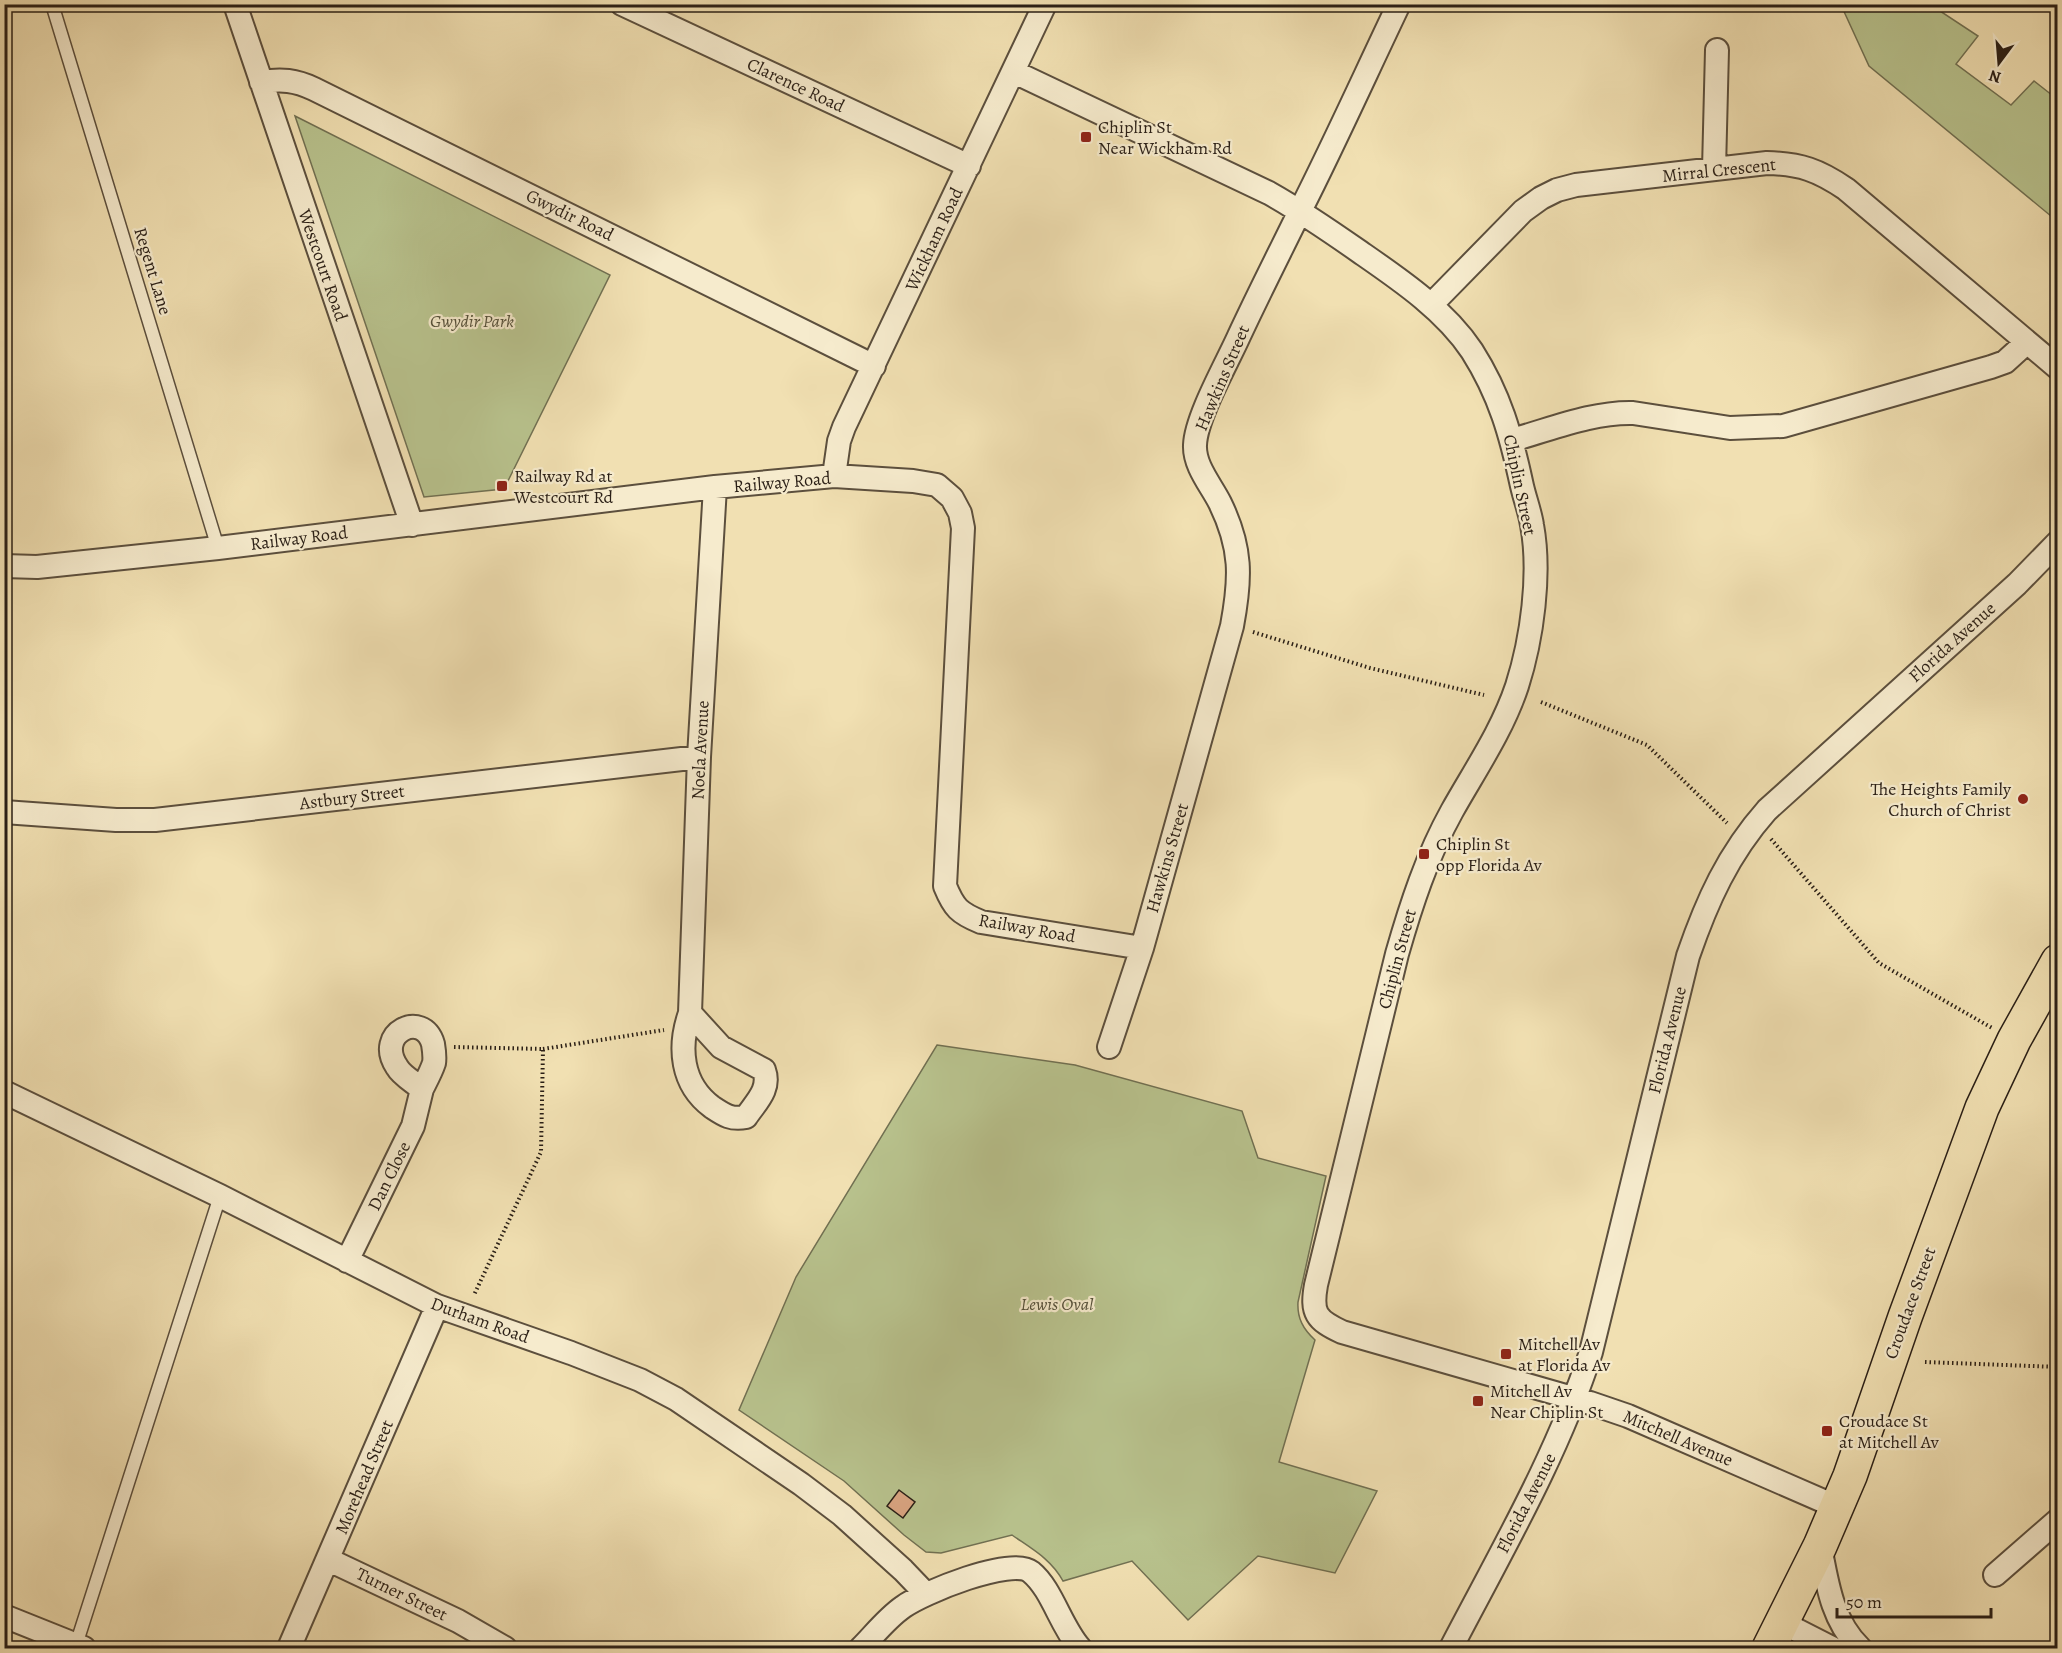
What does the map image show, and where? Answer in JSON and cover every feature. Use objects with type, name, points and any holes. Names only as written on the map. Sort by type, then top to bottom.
[{"type":"highway","name":"Croudace Street","points":[[1775,1635],[1838,1507],[1982,1108],[2014,1040],[2058,961]]},
{"type":"street","name":"Westcourt Road","points":[[235,4],[412,525]]},
{"type":"street","name":"Clarence Road","points":[[622,4],[969,165]]},
{"type":"street","name":"Wickham Road","points":[[834,476],[839,441],[1045,4]]},
{"type":"street","name":"Hawkins Street","points":[[1109,1047],[1142,948],[1232,626],[1237,597],[1239,569],[1236,544],[1220,503],[1202,470],[1195,446],[1196,436],[1202,416],[1276,256],[1300,211],[1399,4]]},
{"type":"street","points":[[1714,170],[1717,50]]},
{"type":"street","name":"Chiplin Street","points":[[1014,72],[1269,193],[1300,211],[1408,285],[1431,305],[1470,349],[1499,402],[1512,440],[1532,526],[1534,597],[1529,632],[1517,686],[1505,717],[1452,812],[1420,877],[1397,954],[1314,1297],[1313,1305],[1322,1320],[1342,1332]]},
{"type":"street","name":"Gwydir Road","points":[[261,82],[282,79],[299,82],[874,366]]},
{"type":"street","name":"Mirral Crescent","points":[[1431,305],[1523,211],[1557,190],[1767,163],[1793,164],[1830,178],[1846,189],[2026,343]]},
{"type":"street","points":[[1512,440],[1598,416],[1617,413],[1633,413],[1730,428],[1783,426],[1991,368],[2005,362],[2026,343],[2058,368]]},
{"type":"street","name":"Railway Road","points":[[5,564],[37,567],[218,548],[715,487],[834,476],[913,481],[937,485],[952,498],[960,513],[963,528],[945,886],[952,904],[963,915],[981,922],[1142,948]]},
{"type":"street","name":"Noela Avenue","points":[[690,1013],[721,1047],[764,1070],[767,1078],[766,1086],[746,1117],[736,1119],[725,1117],[703,1100],[692,1087],[683,1056],[685,1028],[690,1013],[699,758],[715,487]]},
{"type":"street","name":"Florida Avenue","points":[[1451,1648],[1550,1457],[1576,1398],[1591,1352],[1688,956],[1701,918],[1724,870],[1740,842],[1788,789],[2017,584],[2058,542]]},
{"type":"street","name":"Astbury Street","points":[[4,812],[116,820],[155,820],[699,758]]},
{"type":"street","name":"Dan Close","points":[[347,1261],[413,1126],[422,1089]]},
{"type":"street","name":"Durham Road","points":[[4,1092],[220,1196],[436,1306],[607,1366],[640,1380],[675,1399],[801,1484],[842,1515],[925,1593]]},
{"type":"street","name":"Morehead Street","points":[[289,1648],[329,1560],[436,1306]]},
{"type":"street","name":"Mitchell Avenue","points":[[1342,1332],[1576,1398],[1628,1416],[1838,1507]]},
{"type":"street","points":[[1995,1575],[2058,1520]]},
{"type":"street","points":[[1820,1546],[1831,1601],[1837,1617],[1844,1631],[1860,1648]]},
{"type":"street","name":"Turner Street","points":[[329,1560],[458,1621],[505,1648]]},
{"type":"street","points":[[861,1648],[901,1608],[925,1593],[994,1570],[1012,1567],[1029,1570],[1040,1581],[1071,1638],[1080,1648]]},
{"type":"street","points":[[4,1616],[80,1647]]},
{"type":"street","points":[[1775,1635],[1832,1648]]},
{"type":"lane","name":"Regent Lane","points":[[52,4],[218,548]]},
{"type":"lane","points":[[80,1647],[220,1196]]},
{"type":"path","points":[[1253,632],[1370,668],[1484,695]]},
{"type":"path","points":[[1541,702],[1647,745],[1727,823]]},
{"type":"path","points":[[1771,839],[1878,963],[2014,1040]]},
{"type":"path","points":[[453,1047],[543,1049],[666,1029]]},
{"type":"path","points":[[474,1295],[541,1152],[543,1049]]},
{"type":"path","points":[[1925,1362],[2058,1367]]},
{"type":"green space","points":[[1841,5],[1931,5],[1978,36],[1956,64],[2011,105],[2034,81],[2057,99],[2057,221],[1869,66]]},
{"type":"green space","name":"Gwydir Park","points":[[295,116],[610,275],[504,489],[424,497]]},
{"type":"green space","name":"Lewis Oval","points":[[937,1045],[1075,1065],[1242,1111],[1258,1158],[1326,1176],[1298,1302],[1302,1323],[1315,1340],[1279,1462],[1377,1491],[1335,1573],[1258,1556],[1188,1620],[1132,1561],[1063,1581],[1047,1560],[1012,1535],[941,1553],[926,1552],[844,1481],[739,1410],[796,1277]]},
{"type":"building","points":[[899,1490],[915,1502],[903,1518],[887,1506]]},
{"type":"place","name":"Chiplin St Near Wickham Rd","points":[[1086,137]]},
{"type":"place","name":"Railway Rd at Westcourt Rd","points":[[502,486]]},
{"type":"place","name":"The Heights Family Church of Christ","points":[[2023,799]]},
{"type":"place","name":"Chiplin St opp Florida Av","points":[[1424,854]]},
{"type":"place","name":"Mitchell Av at Florida Av","points":[[1506,1354]]},
{"type":"place","name":"Mitchell Av Near Chiplin St","points":[[1478,1401]]},
{"type":"place","name":"Croudace St at Mitchell Av","points":[[1827,1431]]}]
